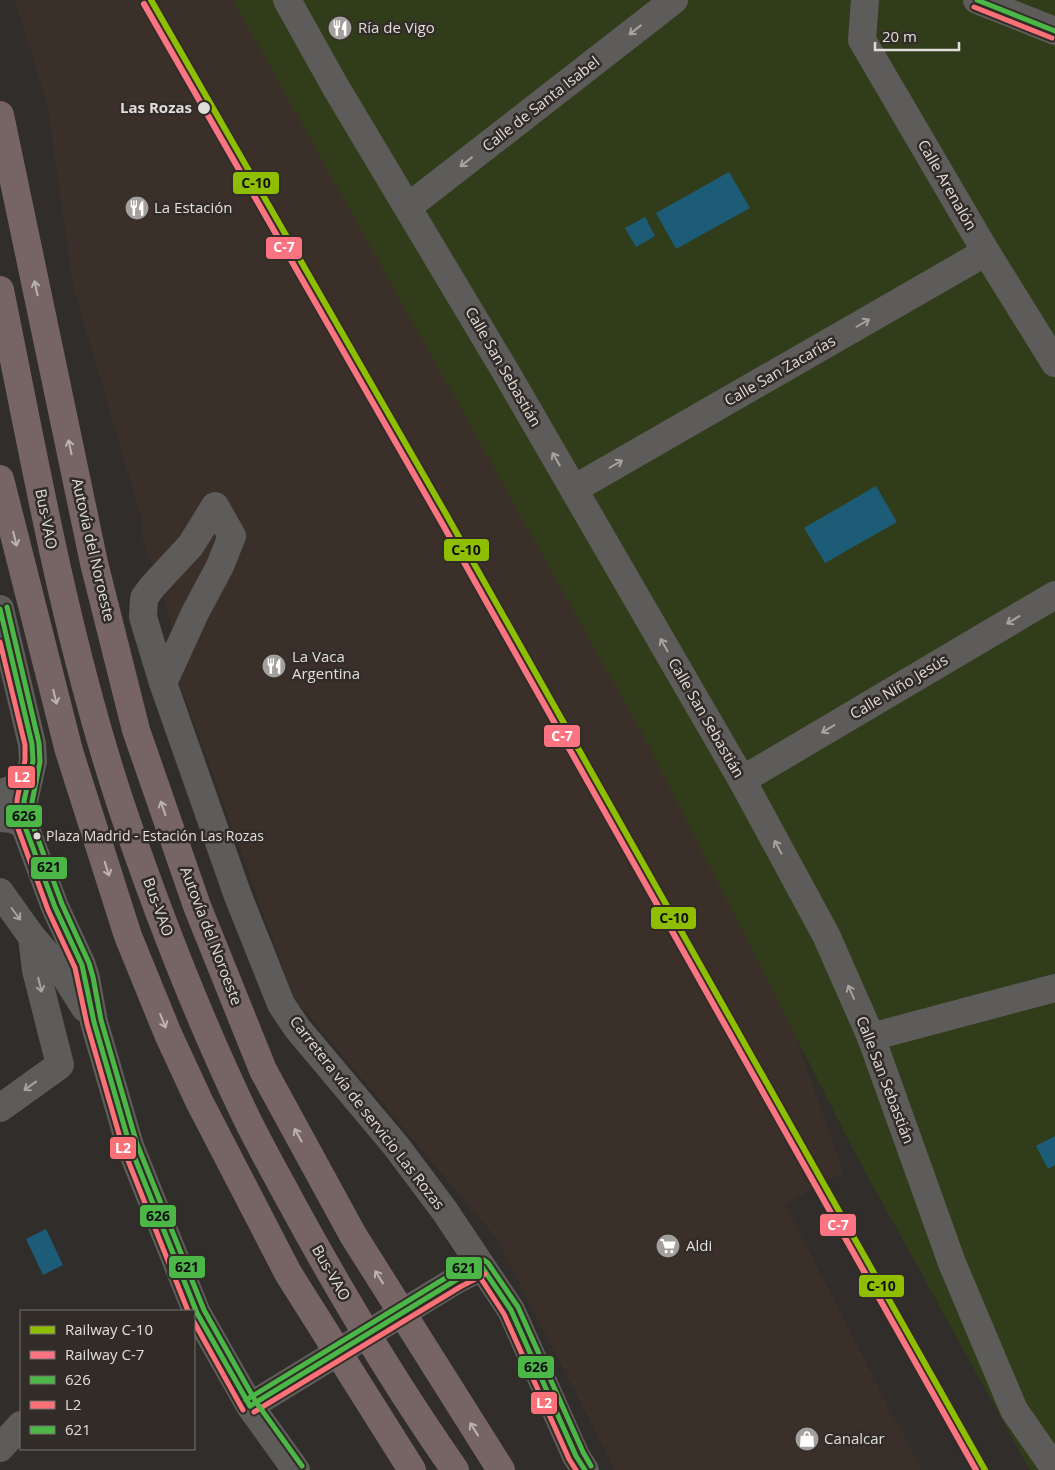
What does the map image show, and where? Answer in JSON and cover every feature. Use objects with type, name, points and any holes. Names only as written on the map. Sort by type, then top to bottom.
[{"type":"highway","name":"Autovía del Noroeste","points":[[0,115],[99,582],[136,730],[197,906],[270,1083],[353,1235],[501,1470]]},
{"type":"highway","name":"Bus-VAO","points":[[0,290],[59,577],[107,759],[120,802],[161,917],[200,1014],[247,1120],[324,1263],[413,1409],[455,1470]]},
{"type":"highway","points":[[0,479],[69,751],[128,936],[168,1034],[199,1102],[288,1273],[412,1470]]},
{"type":"street","name":"Calle San Sebastián","points":[[287,0],[335,86],[574,489],[742,780],[826,935],[871,1037],[952,1263],[1014,1410],[1055,1469]]},
{"type":"street","name":"Calle de Santa Isabel","points":[[408,207],[674,0]]},
{"type":"street","name":"Calle Arenalón","points":[[864,0],[862,40],[986,252],[1055,363]]},
{"type":"street","points":[[977,0],[1055,32]]},
{"type":"street","name":"Calle San Zacarías","points":[[574,489],[986,252]]},
{"type":"street","name":"Carretera vía de servicio Las Rozas","points":[[164,683],[194,613],[220,566],[232,536],[215,506],[191,544],[144,598],[143,617],[164,683],[238,896],[281,1004],[297,1028],[396,1146],[444,1210],[511,1310],[584,1470]]},
{"type":"street","name":"Calle Niño Jesús","points":[[742,780],[1055,595]]},
{"type":"street","points":[[0,609],[32,744],[33,761],[23,812],[18,827],[82,965],[94,1022],[130,1146],[194,1310]]},
{"type":"street","points":[[0,793],[20,787],[29,777]]},
{"type":"street","points":[[0,892],[32,937],[63,973],[94,1022]]},
{"type":"street","points":[[0,1108],[60,1065],[36,970],[32,937]]},
{"type":"street","points":[[871,1037],[1055,988]]},
{"type":"street","points":[[250,1406],[456,1280],[482,1267]]},
{"type":"street","points":[[196,1314],[250,1406],[296,1470]]},
{"type":"street","points":[[0,1448],[20,1426]]},
{"type":"shaded area","points":[[15,0],[279,0],[704,775],[843,1172],[785,1204],[921,1470],[615,1470],[497,1239],[294,998],[178,676],[169,613],[142,538],[143,523],[73,286],[48,107]]},
{"type":"green space","points":[[233,0],[1055,0],[1055,1470],[1030,1470],[856,1155],[643,735]]},
{"type":"water","points":[[729,172],[750,208],[676,249],[656,213]]},
{"type":"water","points":[[645,217],[655,236],[636,247],[625,228]]},
{"type":"water","points":[[876,486],[897,522],[825,563],[804,528]]},
{"type":"water","points":[[1055,1136],[1055,1165],[1048,1169],[1036,1146]]},
{"type":"water","points":[[46,1229],[63,1265],[43,1275],[26,1239]]},
{"type":"rail line","name":"C-10","points":[[151,0],[446,514],[985,1470]]},
{"type":"rail line","name":"C-7","points":[[144,4],[439,518],[976,1470]]},
{"type":"transit line","name":"626","points":[[977,0],[1055,31]]},
{"type":"transit line","name":"L2","points":[[974,7],[1052,38]]},
{"type":"transit line","name":"621","points":[[7,607],[39,743],[40,762],[32,802],[32,823],[62,904],[89,963],[101,1020],[137,1144],[204,1310],[256,1402],[302,1466]]},
{"type":"transit line","name":"626","points":[[0,609],[32,744],[33,761],[24,801],[24,824],[55,907],[82,965],[94,1022],[130,1146],[197,1313],[250,1406]]},
{"type":"transit line","name":"L2","points":[[0,642],[25,745],[25,760],[17,800],[17,826],[48,910],[75,968],[87,1024],[123,1148],[188,1310]]},
{"type":"transit line","name":"621","points":[[246,1400],[452,1274],[479,1260],[484,1260],[518,1307],[591,1466]]},
{"type":"transit line","name":"626","points":[[482,1267],[511,1310],[576,1456],[585,1470]]},
{"type":"transit line","name":"626","points":[[250,1406],[456,1280],[482,1267]]},
{"type":"transit line","name":"L2","points":[[476,1271],[504,1314],[569,1459],[576,1470]]},
{"type":"transit line","name":"L2","points":[[254,1412],[460,1287],[485,1274]]},
{"type":"transit line","name":"L2","points":[[195,1324],[243,1410]]},
{"type":"place","name":"Ría de Vigo","points":[[340,28]]},
{"type":"place","name":"Las Rozas","points":[[204,108]]},
{"type":"place","name":"La Estación","points":[[137,208]]},
{"type":"place","name":"La Vaca Argentina","points":[[274,666]]},
{"type":"place","name":"Plaza Madrid - Estación Las Rozas","points":[[37,836]]},
{"type":"place","name":"Aldi","points":[[668,1246]]},
{"type":"place","name":"Canalcar","points":[[807,1439]]}]
